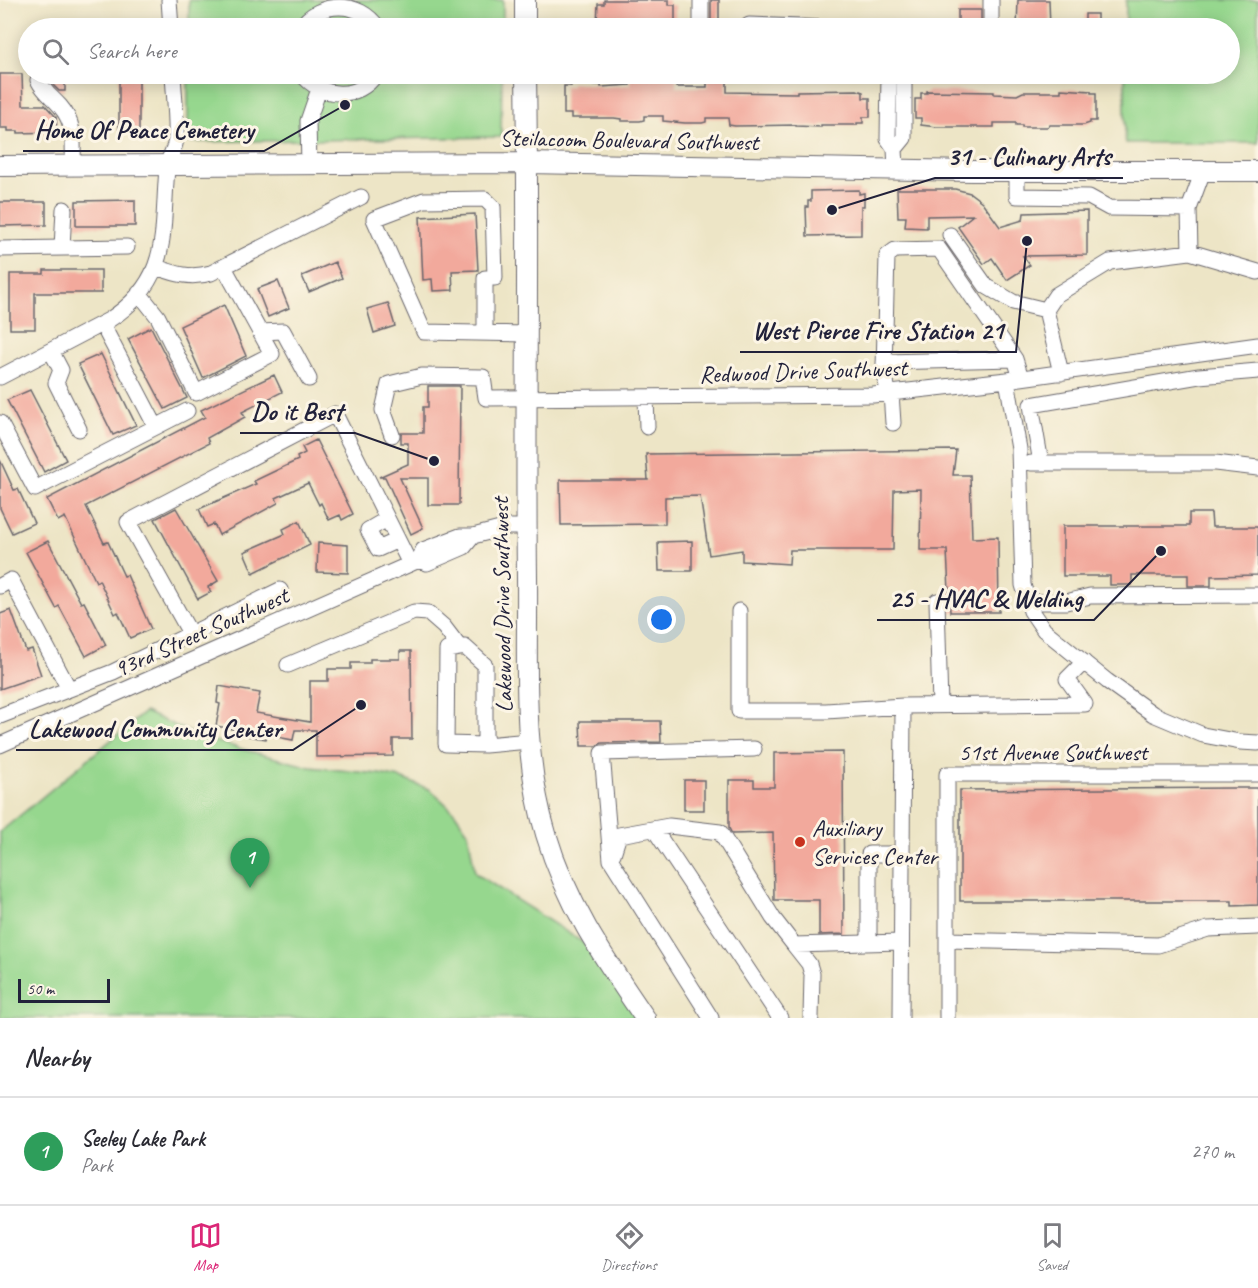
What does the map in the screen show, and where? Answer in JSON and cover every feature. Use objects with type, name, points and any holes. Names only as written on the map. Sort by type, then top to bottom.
[{"type":"main road","points":[[525,0],[525,18]]},
{"type":"main road","name":"Lakewood Drive Southwest","points":[[526,84],[526,397],[530,741],[545,832],[563,883],[587,931],[645,1018]]},
{"type":"main road","name":"Steilacoom Boulevard Southwest","points":[[0,166],[527,163],[896,170],[1258,171]]},
{"type":"street","points":[[169,0],[170,18]]},
{"type":"street","points":[[701,0],[701,18]]},
{"type":"street","points":[[991,0],[991,18]]},
{"type":"street","points":[[308,18],[321,8],[336,5],[350,6],[370,18]]},
{"type":"street","points":[[40,84],[43,90],[59,105],[73,129],[73,166]]},
{"type":"street","points":[[0,377],[102,324],[124,310],[140,293],[156,267],[162,248],[167,166],[177,141],[174,84]]},
{"type":"street","points":[[312,84],[334,94],[349,93],[365,84]]},
{"type":"street","points":[[896,170],[895,149],[904,138],[899,84]]},
{"type":"street","points":[[309,166],[308,121],[319,89]]},
{"type":"street","points":[[1017,171],[1017,196],[1089,197],[1109,208],[1190,209]]},
{"type":"street","points":[[1061,196],[1062,171]]},
{"type":"street","points":[[1190,252],[1190,209],[1203,171]]},
{"type":"street","points":[[156,267],[190,277],[211,273],[361,197]]},
{"type":"street","points":[[485,333],[485,278],[495,278],[493,207],[484,199],[424,200],[374,219],[424,332],[526,334]]},
{"type":"street","points":[[62,248],[64,209]]},
{"type":"street","points":[[950,235],[986,286],[1013,302],[1046,310]]},
{"type":"street","points":[[0,249],[127,247]]},
{"type":"street","points":[[893,423],[884,362],[887,256],[895,250],[939,249],[1015,359],[1021,567],[1023,585],[1031,611],[1044,630],[1153,714],[1203,735],[1258,743]]},
{"type":"street","points":[[1061,373],[1046,310],[1056,295],[1110,262],[1190,252],[1258,272]]},
{"type":"street","points":[[140,293],[158,317],[196,393],[272,354],[224,267]]},
{"type":"street","points":[[102,324],[156,427]]},
{"type":"street","points":[[260,332],[283,331],[309,379]]},
{"type":"street","name":"Redwood Drive Southwest","points":[[392,435],[383,410],[389,384],[422,376],[483,377],[486,398],[821,396],[889,393],[1014,379],[1258,345]]},
{"type":"street","points":[[51,351],[61,370],[56,383],[79,429]]},
{"type":"street","points":[[884,362],[1015,359]]},
{"type":"street","points":[[1117,365],[1120,390]]},
{"type":"street","points":[[1041,463],[1031,405],[1199,376],[1258,371]]},
{"type":"street","points":[[646,397],[647,427]]},
{"type":"street","points":[[0,423],[35,489],[187,411]]},
{"type":"street","points":[[190,633],[128,522],[335,414],[398,540],[415,562]]},
{"type":"street","points":[[1019,463],[1215,463],[1258,468]]},
{"type":"street","points":[[387,519],[368,530],[378,549],[398,540]]},
{"type":"street","name":"93rd Street Southwest","points":[[0,745],[415,562],[423,550],[460,536],[473,536],[508,527],[527,527]]},
{"type":"street","points":[[0,586],[11,580],[69,689]]},
{"type":"street","points":[[0,716],[113,672],[280,590]]},
{"type":"street","points":[[1028,602],[1066,602],[1090,596],[1258,595]]},
{"type":"street","points":[[937,601],[940,706]]},
{"type":"street","points":[[739,611],[740,711],[1085,704],[1067,679],[1084,663]]},
{"type":"street","points":[[288,665],[414,612],[428,613],[444,627],[460,648]]},
{"type":"street","points":[[485,745],[485,664],[465,647],[447,650],[446,744],[485,745],[530,741]]},
{"type":"street","points":[[902,1018],[903,706]]},
{"type":"street","points":[[711,1018],[611,860],[602,753],[754,749]]},
{"type":"street","name":"51st Avenue Southwest","points":[[946,1018],[947,774],[1258,774]]},
{"type":"street","points":[[611,860],[619,835],[669,826],[720,832],[773,918],[809,964],[812,974],[811,1018]]},
{"type":"street","points":[[654,829],[780,1018]]},
{"type":"street","points":[[869,943],[869,854],[902,854]]},
{"type":"street","points":[[947,940],[1158,945],[1208,929],[1258,927]]},
{"type":"street","points":[[794,945],[901,942]]},
{"type":"green space","points":[[189,0],[503,0],[503,18],[189,18]]},
{"type":"green space","points":[[1126,0],[1258,0],[1258,143],[1125,143],[1125,84],[1240,84],[1240,18],[1126,18]]},
{"type":"green space","points":[[188,84],[502,84],[501,137],[188,142]]},
{"type":"green space","points":[[145,712],[198,736],[245,750],[310,767],[400,778],[431,790],[455,813],[468,832],[475,873],[601,954],[645,1018],[0,1018],[0,832]]},
{"type":"building","points":[[604,0],[669,0],[669,5],[675,5],[675,18],[597,18],[598,4],[604,4]]},
{"type":"building","points":[[711,0],[719,0],[719,18],[711,18]]},
{"type":"building","points":[[1018,0],[1049,0],[1050,18],[1017,18]]},
{"type":"building","points":[[958,10],[981,10],[981,18],[958,18]]},
{"type":"building","points":[[1085,14],[1097,14],[1097,18],[1085,18]]},
{"type":"building","points":[[0,74],[18,74],[18,84],[22,84],[23,105],[45,105],[56,117],[57,132],[18,133],[18,131],[8,131],[8,128],[0,128]]},
{"type":"building","points":[[65,84],[65,91],[59,91],[53,85]]},
{"type":"building","points":[[119,84],[139,84],[139,132],[119,132]]},
{"type":"building","points":[[571,84],[601,85],[601,87],[676,84],[676,87],[707,87],[707,84],[727,84],[727,92],[797,93],[797,91],[857,90],[863,92],[863,98],[870,98],[870,117],[863,117],[863,123],[857,123],[857,125],[821,125],[821,127],[735,126],[729,125],[728,118],[706,118],[706,122],[702,123],[685,123],[663,121],[663,116],[644,116],[644,120],[640,121],[621,121],[621,119],[614,118],[571,118],[571,114],[564,114],[564,86],[571,86]]},
{"type":"building","points":[[1061,89],[1096,93],[1096,121],[1090,121],[1084,125],[1050,125],[1047,127],[1022,127],[1016,123],[994,123],[994,127],[937,127],[921,125],[921,118],[915,118],[915,99],[921,99],[921,93],[927,93],[927,91],[994,92],[994,94],[1017,95],[1023,92],[1061,92]]},
{"type":"building","points":[[897,189],[955,189],[970,193],[982,202],[1000,227],[1023,220],[1024,213],[1087,211],[1087,255],[1023,256],[1030,265],[1007,280],[992,258],[984,264],[958,227],[973,215],[927,216],[927,228],[905,227],[906,217],[898,217]]},
{"type":"building","points":[[859,190],[859,194],[864,193],[864,206],[861,206],[861,235],[807,236],[806,207],[808,207],[808,201],[811,201],[811,191]]},
{"type":"building","points":[[135,200],[135,226],[76,226],[76,201]]},
{"type":"building","points":[[0,202],[46,202],[46,225],[0,226]]},
{"type":"building","points":[[475,214],[478,270],[452,271],[453,290],[433,291],[432,279],[423,280],[420,217]]},
{"type":"building","points":[[335,262],[342,278],[309,292],[302,276]]},
{"type":"building","points":[[44,270],[101,270],[101,293],[35,293],[35,329],[10,329],[10,274],[44,274]]},
{"type":"building","points":[[278,281],[289,308],[268,317],[257,289]]},
{"type":"building","points":[[388,303],[395,326],[374,333],[367,309]]},
{"type":"building","points":[[224,305],[246,356],[203,378],[180,326]]},
{"type":"building","points":[[151,327],[187,398],[165,409],[128,339]]},
{"type":"building","points":[[101,354],[136,425],[113,435],[78,364]]},
{"type":"building","points":[[274,375],[282,392],[242,412],[245,417],[207,438],[209,443],[86,506],[104,543],[108,542],[124,576],[127,575],[151,629],[130,638],[118,612],[115,614],[99,580],[96,582],[65,517],[58,521],[47,499],[205,417],[201,410]]},
{"type":"building","points":[[428,386],[460,386],[459,505],[428,505],[428,478],[400,478],[423,528],[411,534],[385,477],[379,477],[408,464],[408,443],[401,443],[401,433],[423,433],[423,407],[428,407]]},
{"type":"building","points":[[30,390],[66,460],[44,472],[7,400]]},
{"type":"building","points":[[316,440],[353,514],[342,520],[340,515],[329,520],[308,483],[276,498],[278,503],[219,535],[214,524],[207,527],[199,509],[256,484],[254,481],[298,460],[297,457],[305,453],[302,447]]},
{"type":"building","points":[[956,450],[953,475],[970,475],[972,538],[998,537],[999,612],[950,612],[947,550],[920,550],[921,489],[894,490],[893,550],[790,550],[789,564],[742,561],[742,550],[709,555],[700,496],[665,497],[665,524],[561,525],[560,480],[648,480],[646,454]]},
{"type":"building","points":[[0,460],[14,490],[18,489],[34,523],[12,533],[0,508]]},
{"type":"building","points":[[176,508],[218,581],[208,587],[211,592],[198,599],[155,519]]},
{"type":"building","points":[[1189,513],[1211,513],[1212,527],[1258,527],[1258,575],[1211,576],[1211,586],[1188,586],[1188,575],[1132,575],[1132,585],[1110,585],[1110,576],[1063,576],[1063,526],[1189,526]]},
{"type":"building","points":[[299,521],[310,545],[253,573],[244,552],[285,534],[283,529]]},
{"type":"building","points":[[48,541],[106,645],[86,656],[59,606],[56,608],[26,552]]},
{"type":"building","points":[[692,541],[692,571],[659,571],[658,542]]},
{"type":"building","points":[[318,543],[348,545],[348,573],[317,572]]},
{"type":"building","points":[[11,610],[26,651],[32,649],[41,675],[0,689],[0,614]]},
{"type":"building","points":[[400,651],[411,651],[412,739],[393,739],[393,756],[316,757],[316,730],[295,730],[293,740],[267,735],[266,739],[247,736],[248,732],[216,726],[220,704],[217,703],[219,686],[260,693],[256,713],[310,722],[310,681],[328,681],[328,669],[351,669],[351,663],[370,663],[370,659],[400,659]]},
{"type":"building","points":[[580,721],[660,721],[661,742],[602,743],[596,746],[581,746]]},
{"type":"building","points":[[843,752],[844,934],[819,935],[819,900],[774,900],[773,833],[732,834],[729,828],[729,780],[754,780],[754,787],[774,787],[774,753]]},
{"type":"building","points":[[684,780],[704,780],[704,810],[684,810]]},
{"type":"building","points":[[1258,788],[1258,905],[1232,906],[1232,901],[960,901],[960,790]]},
{"type":"place","name":"Home Of Peace Cemetery","points":[[345,105]]},
{"type":"place","name":"31 - Culinary Arts","points":[[832,210]]},
{"type":"place","name":"West Pierce Fire Station 21","points":[[1027,241]]},
{"type":"place","name":"Do it Best","points":[[434,461]]},
{"type":"place","name":"25 - HVAC & Welding","points":[[1161,551]]},
{"type":"place","name":"Lakewood Community Center","points":[[361,705]]},
{"type":"place","name":"Auxiliary Services Center","points":[[800,842]]},
{"type":"place","name":"Seeley Lake Park","points":[[250,888]]}]
